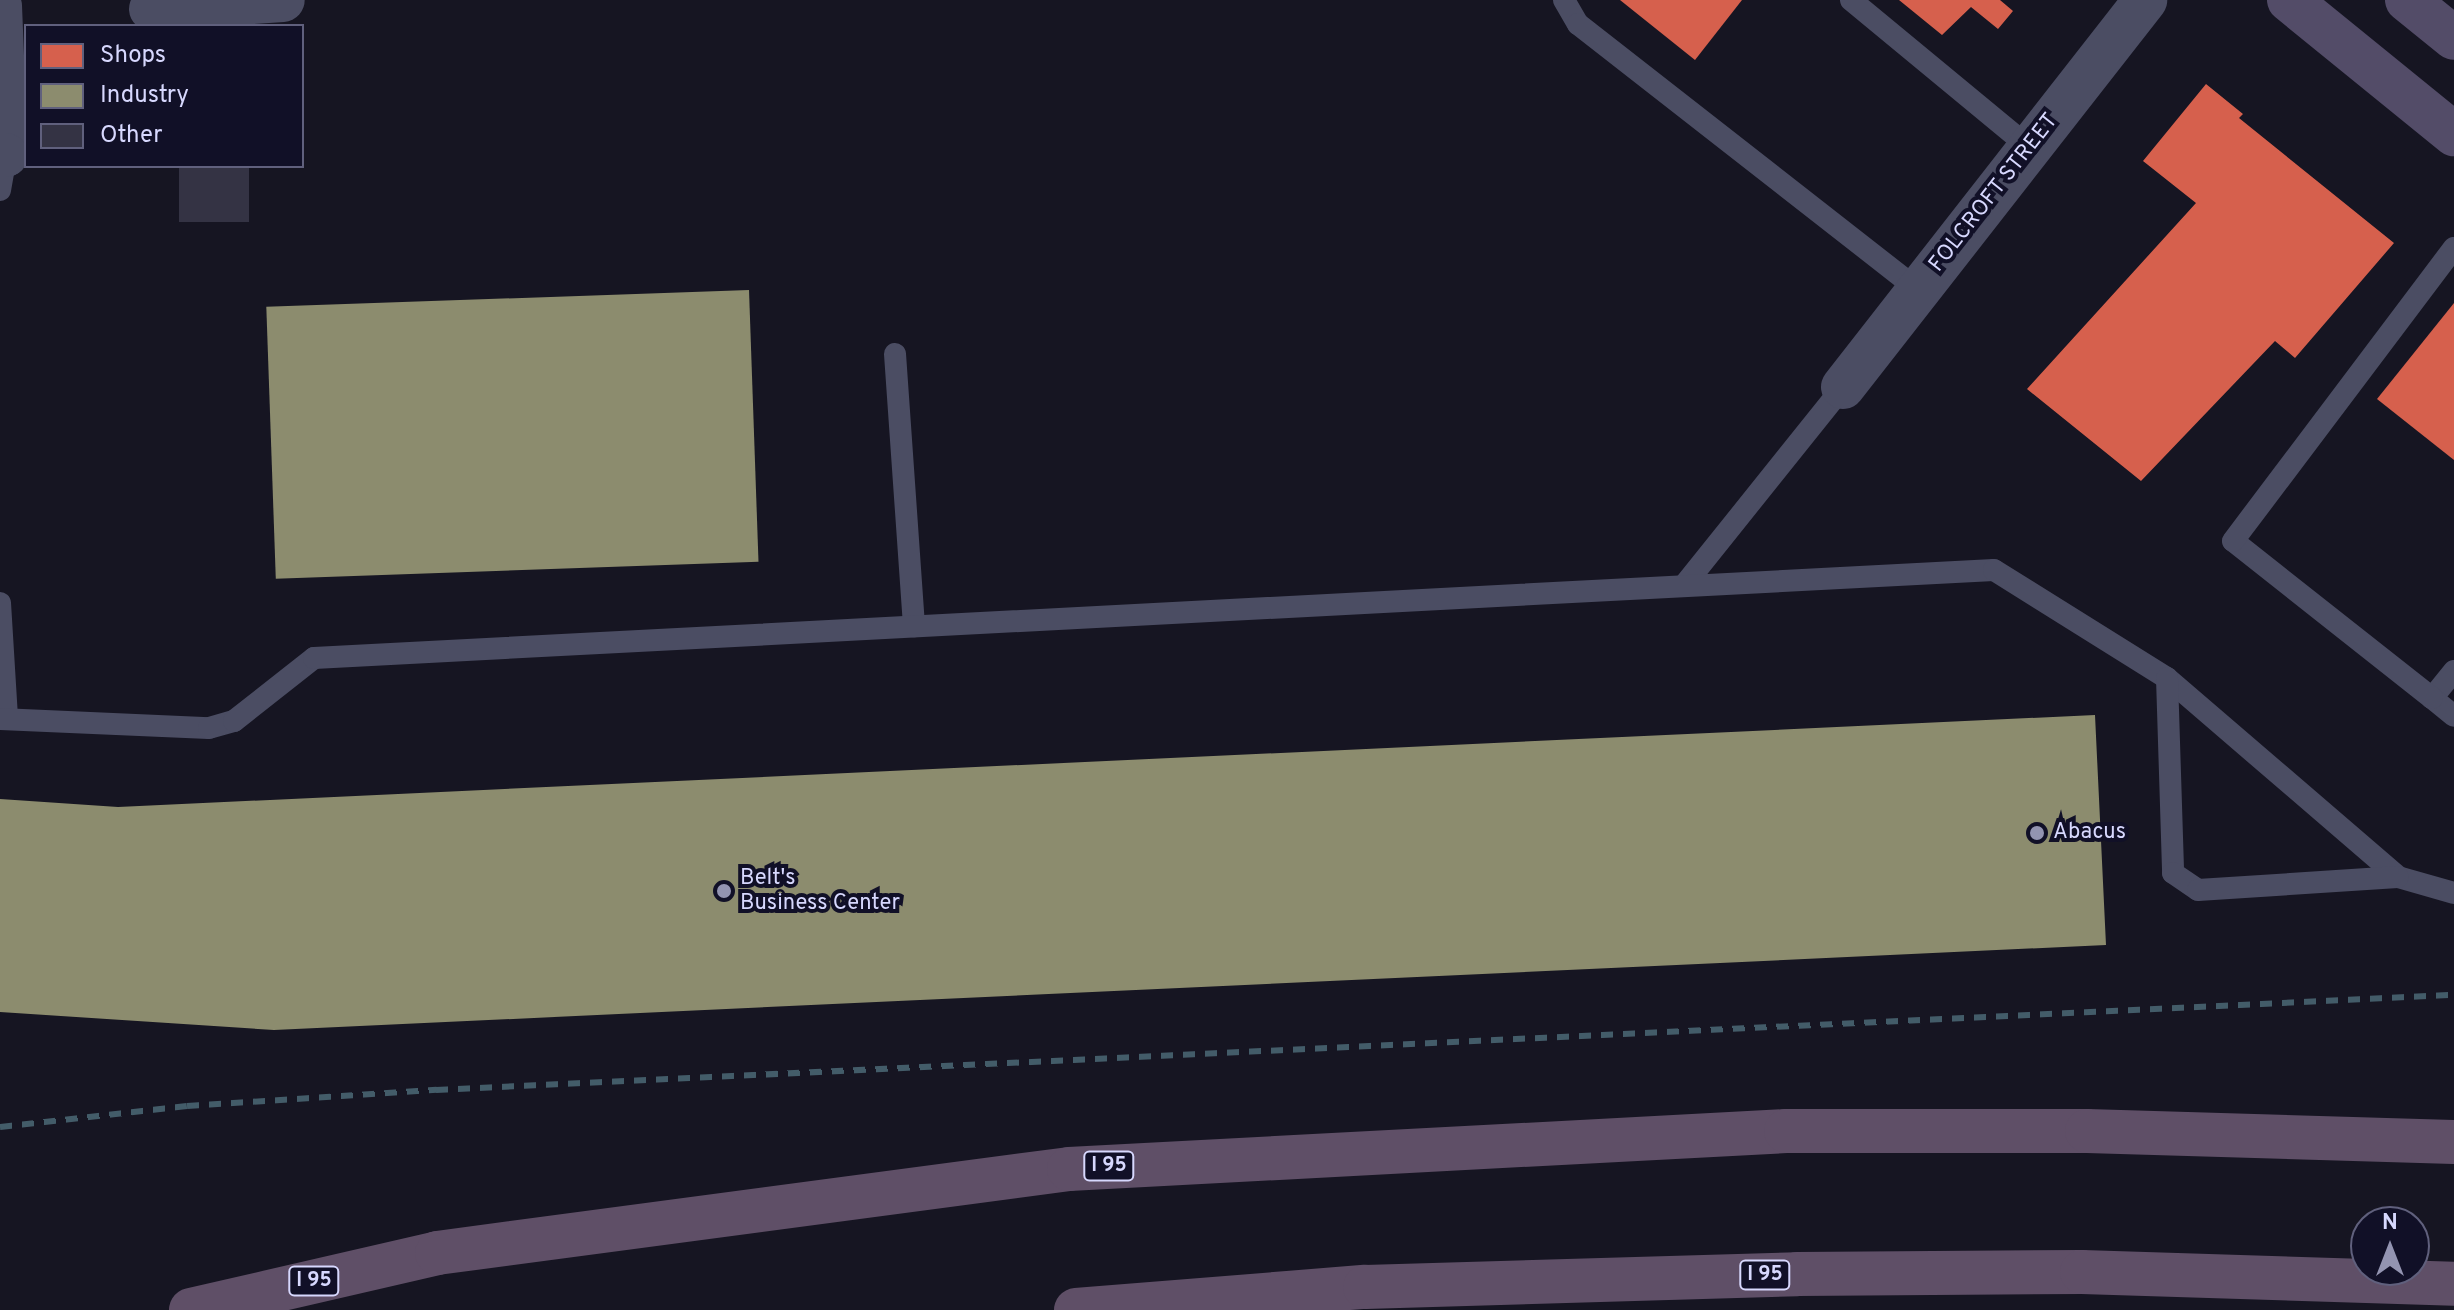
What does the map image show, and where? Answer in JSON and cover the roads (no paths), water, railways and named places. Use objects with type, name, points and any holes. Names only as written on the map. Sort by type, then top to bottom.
[{"type":"highway","name":"I 95","points":[[191,1310],[437,1253],[1069,1169],[1786,1131],[2087,1131],[2454,1142]]},
{"type":"highway","name":"I 95","points":[[1076,1310],[1365,1287],[1797,1274],[2082,1272],[2454,1284]]},
{"type":"main road","points":[[2289,0],[2454,134]]},
{"type":"main road","points":[[2407,0],[2454,38]]},
{"type":"street","points":[[151,9],[283,0]]},
{"type":"street","name":"FOLCROFT STREET","points":[[1843,387],[2145,0]]},
{"type":"street","points":[[0,6],[2,167]]},
{"type":"lane","points":[[1564,0],[1578,24],[1919,290]]},
{"type":"lane","points":[[1851,0],[2030,148]]},
{"type":"lane","points":[[2454,248],[2233,541],[2454,716]]},
{"type":"lane","points":[[895,354],[914,626]]},
{"type":"lane","points":[[1686,583],[1843,387]]},
{"type":"lane","points":[[0,603],[3,719],[209,728],[234,721],[314,658],[1686,583],[1994,570],[2167,678],[2398,877]]},
{"type":"lane","points":[[2432,698],[2454,671]]},
{"type":"lane","points":[[2167,678],[2173,873],[2198,890],[2398,877],[2454,893]]},
{"type":"railway","points":[[0,1127],[187,1106],[436,1090],[2454,995]]},
{"type":"place","name":"Abacus","points":[[2037,833]]},
{"type":"place","name":"Belt's Business Center","points":[[724,891]]}]
